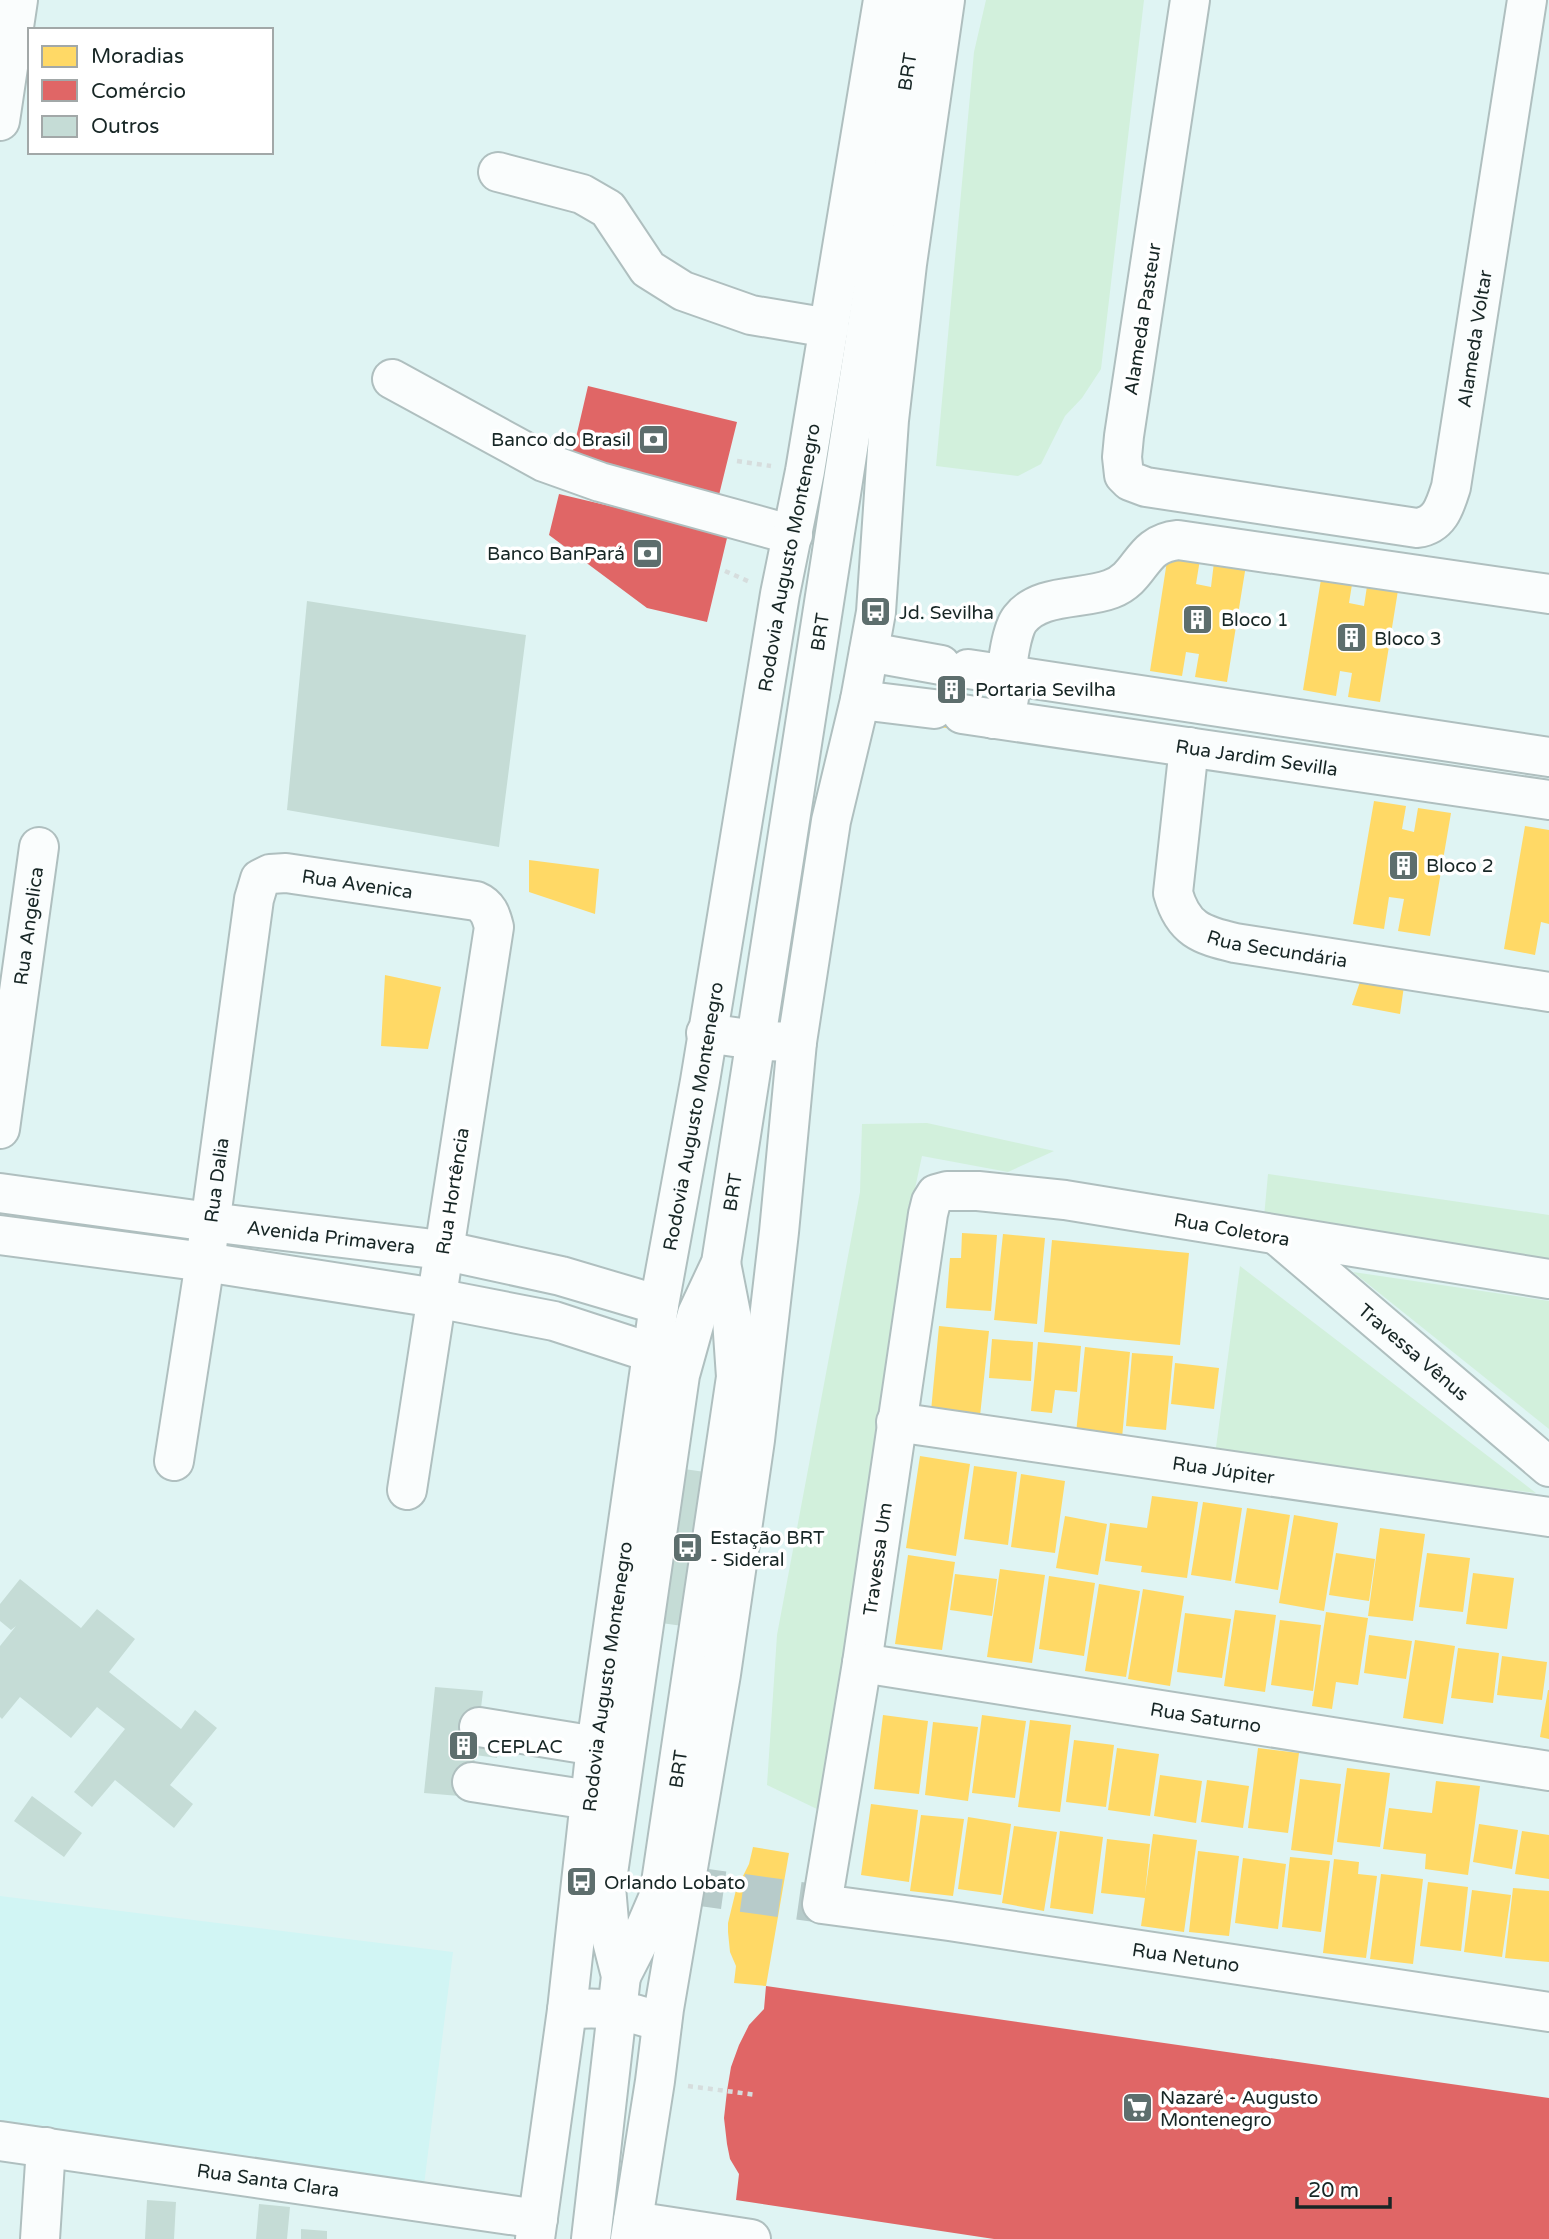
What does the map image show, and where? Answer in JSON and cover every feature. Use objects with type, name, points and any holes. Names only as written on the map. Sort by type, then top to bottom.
[{"type":"street","points":[[0,121],[18,0]]},
{"type":"street","name":"Rodovia Augusto Montenegro","points":[[537,2229],[566,2010],[596,1746],[659,1305],[700,1081],[706,1032],[829,328],[883,0]]},
{"type":"street","name":"BRT","points":[[591,2239],[619,1992],[606,1886],[680,1375],[697,1314],[721,1263],[918,0]]},
{"type":"street","points":[[751,2239],[631,2230],[662,2023],[721,1674],[755,1440],[797,1042],[831,821],[860,700],[876,612],[893,381],[918,182],[945,0]]},
{"type":"street","name":"Alameda Pasteur","points":[[1190,0],[1125,424],[1122,469],[1130,481],[1146,487],[1283,508]]},
{"type":"street","name":"Alameda Voltar","points":[[1283,508],[1417,528],[1427,527],[1438,519],[1445,506],[1451,487],[1486,276],[1527,0]]},
{"type":"street","points":[[498,172],[582,194],[608,209],[648,269],[683,291],[751,315],[829,328]]},
{"type":"street","points":[[392,379],[544,462],[600,482],[793,535]]},
{"type":"street","points":[[963,714],[1006,709],[1010,687],[1007,675],[1014,629],[1020,618],[1045,603],[1110,589],[1124,582],[1136,571],[1150,550],[1168,541],[1260,551],[1549,594]]},
{"type":"street","points":[[869,652],[1549,757]]},
{"type":"street","name":"Rua Jardim Sevilla","points":[[860,700],[1549,800]]},
{"type":"street","name":"Rua Secundária","points":[[1189,747],[1172,893],[1178,913],[1193,929],[1211,938],[1235,943],[1549,992]]},
{"type":"street","name":"Rua Angelica","points":[[0,1129],[15,924],[39,847]]},
{"type":"street","name":"Rua Avenica","points":[[254,900],[260,879],[270,874],[286,873],[476,901]]},
{"type":"street","name":"Rua Dalia","points":[[174,1461],[211,1222],[254,900]]},
{"type":"street","name":"Rua Hortência","points":[[407,1490],[494,927],[488,909],[476,901]]},
{"type":"street","points":[[706,1032],[755,1040],[797,1042]]},
{"type":"street","name":"Rua Coletora","points":[[928,1214],[936,1194],[947,1191],[978,1191],[1065,1200],[1549,1279]]},
{"type":"street","name":"Avenida Primavera","points":[[0,1193],[442,1250],[561,1276],[659,1305]]},
{"type":"street","name":"Travessa Um","points":[[822,1905],[862,1663],[928,1214]]},
{"type":"street","points":[[0,1235],[205,1262],[436,1298],[554,1321],[652,1353]]},
{"type":"street","name":"Travessa Vênus","points":[[1279,1237],[1549,1467]]},
{"type":"street","name":"BRT","points":[[619,1992],[659,1896],[736,1377],[733,1319],[721,1263]]},
{"type":"street","name":"Rua Júpiter","points":[[896,1422],[1549,1517]]},
{"type":"street","name":"Rua Saturno","points":[[862,1663],[1549,1770]]},
{"type":"street","points":[[480,1727],[596,1746]]},
{"type":"street","points":[[472,1782],[590,1800]]},
{"type":"street","name":"Rua Netuno","points":[[822,1905],[949,1921],[1549,2012]]},
{"type":"street","points":[[566,2010],[592,2007],[619,1992],[640,2014],[662,2023]]},
{"type":"street","name":"Rua Santa Clara","points":[[0,2141],[537,2229]]},
{"type":"street","points":[[40,2239],[46,2147]]},
{"type":"path","points":[[655,2081],[757,2095]]},
{"type":"shaded area","points":[[0,1896],[453,1952],[424,2185],[0,2124]]},
{"type":"green space","points":[[986,0],[1144,0],[1101,369],[1082,398],[1065,416],[1041,464],[1018,476],[936,466],[974,52]]},
{"type":"green space","points":[[927,1123],[1054,1151],[1008,1172],[922,1156],[905,1235],[893,1348],[819,1810],[767,1785],[777,1635],[860,1192],[862,1124]]},
{"type":"green space","points":[[1268,1174],[1549,1215],[1549,1261],[1264,1217]]},
{"type":"green space","points":[[1240,1266],[1536,1493],[1215,1455]]},
{"type":"green space","points":[[1353,1272],[1549,1301],[1549,1429]]},
{"type":"building: Moradias","name":"Bloco 1","points":[[1169,548],[1201,553],[1196,584],[1211,587],[1215,554],[1247,559],[1227,682],[1195,677],[1199,654],[1186,652],[1182,676],[1150,671]]},
{"type":"building: Moradias","name":"Bloco 3","points":[[1323,567],[1354,572],[1349,603],[1364,606],[1369,573],[1400,578],[1380,702],[1348,697],[1352,673],[1340,671],[1336,696],[1303,690]]},
{"type":"building: Moradias","name":"Portaria Sevilha","points":[[942,652],[970,656],[960,730],[932,726]]},
{"type":"building: Moradias","name":"Bloco 2","points":[[1374,801],[1406,806],[1402,829],[1414,832],[1418,808],[1451,813],[1430,936],[1398,931],[1404,899],[1389,897],[1384,929],[1353,924]]},
{"type":"building: Moradias","points":[[1525,826],[1549,830],[1549,924],[1541,922],[1535,955],[1504,949]]},
{"type":"building: Moradias","points":[[529,860],[599,869],[595,914],[529,892]]},
{"type":"building: Moradias","points":[[385,975],[441,987],[428,1049],[381,1046]]},
{"type":"building: Moradias","points":[[1362,976],[1405,979],[1400,1014],[1352,1005]]},
{"type":"building: Moradias","points":[[962,1233],[997,1235],[991,1311],[946,1308],[950,1258],[961,1258]]},
{"type":"building: Moradias","points":[[1003,1234],[1045,1238],[1037,1324],[994,1320]]},
{"type":"building: Moradias","points":[[1052,1240],[1189,1253],[1180,1345],[1044,1332]]},
{"type":"building: Moradias","points":[[939,1326],[989,1331],[980,1416],[931,1411]]},
{"type":"building: Moradias","points":[[992,1339],[1033,1342],[1031,1381],[989,1378]]},
{"type":"building: Moradias","points":[[1038,1342],[1081,1346],[1077,1392],[1055,1390],[1052,1413],[1031,1411]]},
{"type":"building: Moradias","points":[[1085,1347],[1130,1352],[1122,1438],[1076,1433]]},
{"type":"building: Moradias","points":[[1132,1353],[1173,1356],[1166,1430],[1126,1426]]},
{"type":"building: Moradias","points":[[1175,1363],[1219,1368],[1214,1409],[1171,1404]]},
{"type":"building: Moradias","points":[[920,1456],[970,1464],[956,1556],[906,1548]]},
{"type":"building: Moradias","points":[[974,1466],[1017,1472],[1008,1545],[964,1539]]},
{"type":"building: Moradias","points":[[1021,1474],[1065,1481],[1055,1553],[1011,1547]]},
{"type":"building: Moradias","points":[[1152,1496],[1198,1502],[1187,1578],[1141,1572],[1142,1566],[1105,1561],[1110,1523],[1147,1528]]},
{"type":"building: Moradias","points":[[1203,1502],[1242,1508],[1231,1581],[1191,1575]]},
{"type":"building: Moradias","points":[[1247,1508],[1290,1515],[1278,1590],[1235,1583]]},
{"type":"building: Moradias","points":[[1294,1515],[1338,1523],[1324,1611],[1279,1603]]},
{"type":"building: Moradias","points":[[1065,1516],[1107,1524],[1098,1575],[1056,1568]]},
{"type":"building: Moradias","points":[[1380,1528],[1425,1534],[1413,1621],[1368,1616]]},
{"type":"building: Moradias","points":[[1336,1553],[1375,1559],[1369,1601],[1329,1595]]},
{"type":"building: Moradias","points":[[1427,1553],[1470,1558],[1463,1612],[1419,1607]]},
{"type":"building: Moradias","points":[[908,1555],[955,1562],[942,1650],[895,1644]]},
{"type":"building: Moradias","points":[[1000,1569],[1045,1575],[1032,1663],[987,1657]]},
{"type":"building: Moradias","points":[[1473,1573],[1514,1578],[1507,1629],[1466,1624]]},
{"type":"building: Moradias","points":[[955,1574],[997,1579],[992,1616],[950,1610]]},
{"type":"building: Moradias","points":[[1049,1576],[1095,1583],[1084,1656],[1039,1649]]},
{"type":"building: Moradias","points":[[1099,1584],[1140,1591],[1126,1677],[1085,1671]]},
{"type":"building: Moradias","points":[[1143,1589],[1184,1596],[1170,1686],[1128,1679]]},
{"type":"building: Moradias","points":[[1235,1610],[1276,1615],[1265,1692],[1224,1686]]},
{"type":"building: Moradias","points":[[1326,1612],[1368,1618],[1358,1685],[1336,1682],[1332,1709],[1312,1706]]},
{"type":"building: Moradias","points":[[1185,1613],[1231,1619],[1222,1678],[1177,1672]]},
{"type":"building: Moradias","points":[[1280,1620],[1321,1625],[1313,1691],[1271,1685]]},
{"type":"building: Moradias","points":[[1369,1635],[1412,1641],[1406,1679],[1364,1673]]},
{"type":"building: Moradias","points":[[1415,1640],[1455,1646],[1443,1724],[1403,1718]]},
{"type":"building: Moradias","points":[[1458,1648],[1499,1653],[1493,1703],[1451,1698]]},
{"type":"building: Moradias","points":[[1502,1656],[1547,1662],[1542,1700],[1497,1695]]},
{"type":"building: Moradias","points":[[1549,1690],[1549,1739],[1540,1737]]},
{"type":"building: Moradias","points":[[883,1715],[928,1721],[919,1794],[874,1789]]},
{"type":"building: Moradias","points":[[982,1715],[1026,1721],[1015,1798],[972,1793]]},
{"type":"building: Moradias","points":[[1030,1720],[1071,1725],[1060,1812],[1018,1807]]},
{"type":"building: Moradias","points":[[933,1722],[978,1727],[968,1801],[925,1795]]},
{"type":"building: Moradias","points":[[1074,1740],[1114,1745],[1106,1807],[1066,1802]]},
{"type":"building: Moradias","points":[[1117,1748],[1159,1754],[1150,1816],[1108,1810]]},
{"type":"building: Moradias","points":[[1258,1748],[1299,1753],[1288,1833],[1248,1828]]},
{"type":"building: Moradias","points":[[1347,1768],[1390,1773],[1380,1847],[1337,1842]]},
{"type":"building: Moradias","points":[[1160,1775],[1202,1781],[1196,1823],[1154,1816]]},
{"type":"building: Moradias","points":[[1300,1779],[1341,1784],[1332,1855],[1291,1850]]},
{"type":"building: Moradias","points":[[1207,1780],[1249,1786],[1243,1828],[1201,1822]]},
{"type":"building: Moradias","points":[[1436,1781],[1480,1786],[1468,1875],[1425,1869],[1426,1854],[1383,1849],[1389,1808],[1432,1813]]},
{"type":"building: Moradias","points":[[871,1804],[918,1810],[909,1882],[861,1875]]},
{"type":"building: Moradias","points":[[921,1815],[964,1819],[953,1896],[910,1891]]},
{"type":"building: Moradias","points":[[968,1817],[1011,1824],[1001,1895],[958,1889]]},
{"type":"building: Moradias","points":[[1479,1824],[1518,1830],[1512,1869],[1473,1862]]},
{"type":"building: Moradias","points":[[1014,1826],[1057,1832],[1044,1911],[1002,1903]]},
{"type":"building: Moradias","points":[[1060,1831],[1103,1837],[1093,1914],[1050,1908]]},
{"type":"building: Moradias","points":[[1522,1831],[1549,1835],[1549,1879],[1515,1874]]},
{"type":"building: Moradias","points":[[1153,1834],[1197,1840],[1184,1932],[1141,1926],[1145,1898],[1101,1893],[1107,1839],[1150,1844],[1145,1894]]},
{"type":"building: Moradias","points":[[753,1847],[789,1853],[766,1986],[734,1983],[736,1966],[730,1952],[728,1932],[736,1890],[749,1864]]},
{"type":"building: Moradias","points":[[1198,1851],[1239,1856],[1229,1936],[1189,1932]]},
{"type":"building: Moradias","points":[[1290,1857],[1330,1861],[1321,1932],[1282,1927]]},
{"type":"building: Moradias","points":[[1243,1858],[1286,1864],[1278,1929],[1235,1923]]},
{"type":"building: Moradias","points":[[1334,1859],[1359,1862],[1358,1874],[1377,1876],[1366,1958],[1323,1953]]},
{"type":"building: Moradias","points":[[1381,1874],[1423,1879],[1413,1964],[1370,1959]]},
{"type":"building: Moradias","points":[[1428,1882],[1468,1887],[1461,1951],[1420,1946]]},
{"type":"building: Moradias","points":[[1513,1888],[1549,1891],[1549,1962],[1505,1958]]},
{"type":"building: Moradias","points":[[1472,1890],[1511,1895],[1502,1957],[1464,1952]]},
{"type":"building: Comércio","name":"Banco do Brasil","points":[[588,386],[737,422],[719,495],[571,459]]},
{"type":"building: Comércio","name":"Banco BanPará","points":[[559,494],[728,534],[707,622],[647,608],[549,535]]},
{"type":"building: Comércio","name":"Nazaré - Augusto Montenegro","points":[[766,1986],[1549,2098],[1549,2239],[994,2239],[736,2200],[739,2174],[730,2159],[724,2118],[727,2091],[731,2067],[739,2045],[749,2025],[764,2009]]},
{"type":"building: Outros","points":[[307,601],[526,635],[499,847],[287,810]]},
{"type":"building: Outros","name":"Estação BRT - Sideral","points":[[684,1469],[712,1473],[690,1627],[661,1623]]},
{"type":"building: Outros","points":[[20,1579],[81,1628],[97,1609],[135,1639],[109,1672],[181,1729],[195,1710],[217,1728],[170,1785],[193,1804],[174,1828],[115,1780],[92,1807],[74,1792],[125,1729],[97,1707],[71,1738],[20,1697],[2,1719],[0,1717],[0,1646],[16,1626],[11,1630],[0,1621],[0,1604]]},
{"type":"building: Outros","name":"CEPLAC","points":[[435,1687],[483,1691],[478,1734],[500,1736],[497,1758],[475,1755],[471,1797],[424,1793]]},
{"type":"building: Outros","points":[[32,1796],[82,1833],[64,1857],[14,1821]]},
{"type":"building: Outros","points":[[147,2200],[176,2202],[174,2239],[145,2239]]},
{"type":"building: Outros","points":[[259,2204],[290,2207],[287,2239],[256,2239]]},
{"type":"building: Outros","points":[[301,2229],[327,2231],[327,2239],[301,2239]]},
{"type":"tunnel","points":[[686,1885],[822,1904]]},
{"type":"place","name":"Banco do Brasil","points":[[654,439]]},
{"type":"place","name":"Banco BanPará","points":[[648,553]]},
{"type":"place","name":"Jd. Sevilha","points":[[876,612]]},
{"type":"place","name":"Bloco 1","points":[[1198,619]]},
{"type":"place","name":"Bloco 3","points":[[1351,638]]},
{"type":"place","name":"Portaria Sevilha","points":[[952,689]]},
{"type":"place","name":"Bloco 2","points":[[1403,865]]},
{"type":"place","name":"Estação BRT - Sideral","points":[[687,1548]]},
{"type":"place","name":"CEPLAC","points":[[464,1746]]},
{"type":"place","name":"Orlando Lobato","points":[[581,1882]]},
{"type":"place","name":"Nazaré - Augusto Montenegro","points":[[1137,2108]]}]
